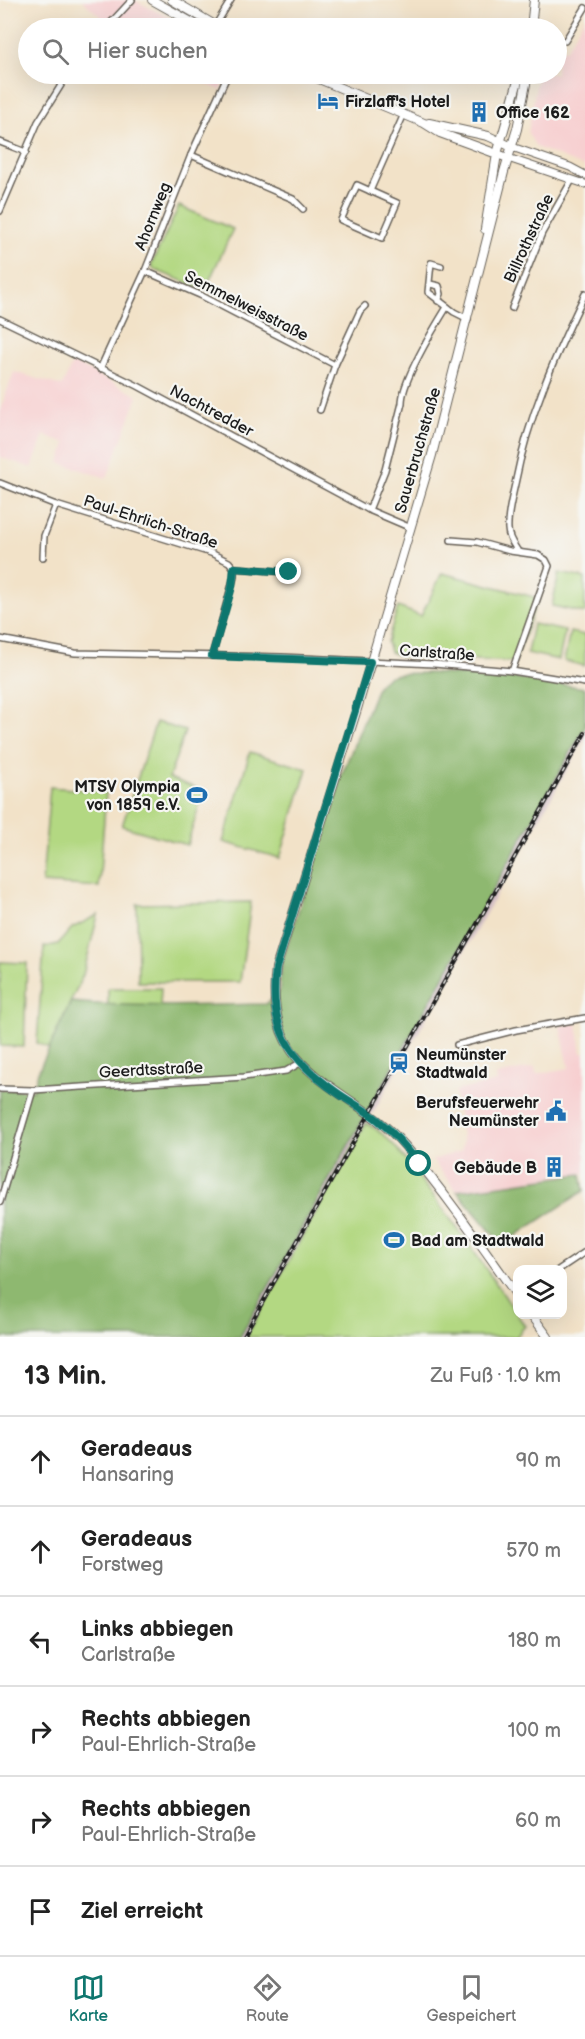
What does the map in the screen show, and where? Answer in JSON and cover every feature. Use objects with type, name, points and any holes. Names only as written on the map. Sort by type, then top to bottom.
[{"type":"main road","points":[[152,0],[183,18]]},
{"type":"main road","points":[[172,0],[201,18]]},
{"type":"main road","points":[[532,18],[534,0]]},
{"type":"main road","points":[[331,84],[424,123],[440,133],[508,158]]},
{"type":"main road","name":"Sauerbruchstraße","points":[[485,244],[491,184],[497,154],[517,84]]},
{"type":"main road","name":"Sauerbruchstraße","points":[[513,1290],[405,1146],[377,1119],[336,1092],[300,1063],[280,1031],[273,988],[276,968],[411,528],[468,320],[526,84]]},
{"type":"main road","points":[[424,123],[478,133],[512,147]]},
{"type":"main road","points":[[535,1319],[548,1337]]},
{"type":"street","points":[[115,18],[132,0]]},
{"type":"street","points":[[222,18],[231,0]]},
{"type":"street","points":[[567,38],[585,8]]},
{"type":"street","points":[[0,211],[39,122],[62,84]]},
{"type":"street","name":"Ahornweg","points":[[100,369],[146,271],[191,155],[223,84]]},
{"type":"street","points":[[370,191],[404,114]]},
{"type":"street","points":[[0,142],[26,152]]},
{"type":"street","points":[[512,147],[570,167],[585,175]]},
{"type":"street","points":[[191,155],[293,199],[303,209]]},
{"type":"street","points":[[508,158],[585,184]]},
{"type":"street","name":"Billrothstraße","points":[[512,308],[542,233],[572,180]]},
{"type":"street","points":[[357,185],[370,191],[397,203],[382,238],[341,220],[357,185]]},
{"type":"street","points":[[441,266],[431,263],[428,292],[468,320]]},
{"type":"street","name":"Semmelweisstraße","points":[[146,271],[200,295],[335,365]]},
{"type":"street","points":[[430,284],[439,286],[441,294],[438,301]]},
{"type":"street","points":[[517,550],[508,529],[518,465],[527,432],[550,369],[584,296]]},
{"type":"street","points":[[320,410],[335,365],[360,311],[365,306]]},
{"type":"street","points":[[369,510],[385,470],[402,403],[402,392],[429,336],[447,307]]},
{"type":"street","name":"Nachtredder","points":[[0,319],[138,386],[369,510],[411,528]]},
{"type":"street","name":"Paul-Ehrlich-Straße","points":[[0,483],[56,505],[211,553],[229,562],[234,568],[289,572]]},
{"type":"street","points":[[43,557],[44,536],[56,505]]},
{"type":"street","points":[[451,540],[477,542],[538,555],[546,560],[549,566],[512,671]]},
{"type":"street","points":[[212,656],[232,587],[234,568]]},
{"type":"street","name":"Carlstraße","points":[[0,639],[75,653],[434,664],[512,671],[585,683]]},
{"type":"street","points":[[457,1045],[516,1030],[585,1018]]},
{"type":"street","name":"Geerdtsstraße","points":[[0,1089],[33,1090],[244,1077],[286,1071],[300,1063]]},
{"type":"street","points":[[0,1202],[33,1090]]},
{"type":"street","points":[[564,1265],[585,1252]]},
{"type":"shaded area","points":[[82,0],[134,0],[169,18],[102,18]]},
{"type":"shaded area","points":[[585,17],[585,167],[536,147],[528,133],[536,84],[567,84],[567,48]]},
{"type":"shaded area","points":[[206,84],[223,84],[221,90]]},
{"type":"shaded area","points":[[73,362],[138,396],[107,478],[60,463],[66,443],[44,435],[32,468],[0,457],[0,410],[14,372],[62,386]]},
{"type":"shaded area","points":[[585,727],[585,738],[246,1337],[240,1337]]},
{"type":"shaded area","points":[[577,1023],[582,1053],[585,1053],[585,1173],[457,1191],[432,1160],[461,1151],[463,1143],[455,1091],[497,1082],[496,1075],[535,1067],[536,1074],[569,1068],[560,1026]]},
{"type":"green space","points":[[179,206],[233,229],[205,290],[155,270],[151,265]]},
{"type":"green space","points":[[442,573],[538,598],[515,662],[400,656],[390,652],[387,642],[398,607],[421,616]]},
{"type":"green space","points":[[559,573],[585,578],[585,613],[552,606]]},
{"type":"green space","points":[[533,624],[565,631],[559,660],[527,653]]},
{"type":"green space","points":[[570,632],[585,635],[585,666],[564,661]]},
{"type":"green space","points":[[426,673],[510,677],[585,688],[585,727],[240,1337],[0,1337],[0,1089],[33,1090],[38,1072],[71,1002],[144,1006],[266,1004],[279,992],[282,963],[340,777],[378,685],[394,675]]},
{"type":"green space","points":[[156,722],[185,731],[169,778],[204,791],[187,845],[122,826]]},
{"type":"green space","points":[[250,752],[307,769],[280,858],[223,842]]},
{"type":"green space","points":[[50,787],[106,792],[99,887],[42,883]]},
{"type":"green space","points":[[251,902],[240,982],[138,982],[137,904]]},
{"type":"green space","points":[[98,915],[83,975],[49,1048],[37,1043],[44,947],[58,944],[72,928]]},
{"type":"green space","points":[[0,962],[27,963],[24,1047],[0,1046]]},
{"type":"green space","points":[[108,988],[161,988],[160,1006],[108,1005]]},
{"type":"green space","name":"Bad am Stadtwald","points":[[366,1123],[396,1148],[448,1215],[513,1309],[513,1319],[520,1319],[525,1326],[516,1337],[246,1337]]},
{"type":"green space","points":[[581,1174],[584,1191],[502,1245],[457,1191]]},
{"type":"railway","points":[[243,1337],[585,733]]},
{"type":"place","name":"Firzlaff's Hotel","points":[[328,101]]},
{"type":"place","name":"Office 162","points":[[479,112]]},
{"type":"place","name":"MTSV Olympia von 1859 e.V.","points":[[197,795]]},
{"type":"place","name":"Neumünster Stadtwald","points":[[399,1063]]},
{"type":"place","name":"Berufsfeuerwehr Neumünster","points":[[556,1111]]},
{"type":"place","name":"Gebäude B","points":[[554,1167]]},
{"type":"place","name":"Bad am Stadtwald","points":[[394,1240]]},
{"type":"route","points":[[289,572],[234,568],[232,587],[212,656],[370,662],[276,968],[273,988],[276,1013],[280,1031],[300,1063],[336,1092],[377,1119],[405,1146],[419,1164]]}]
